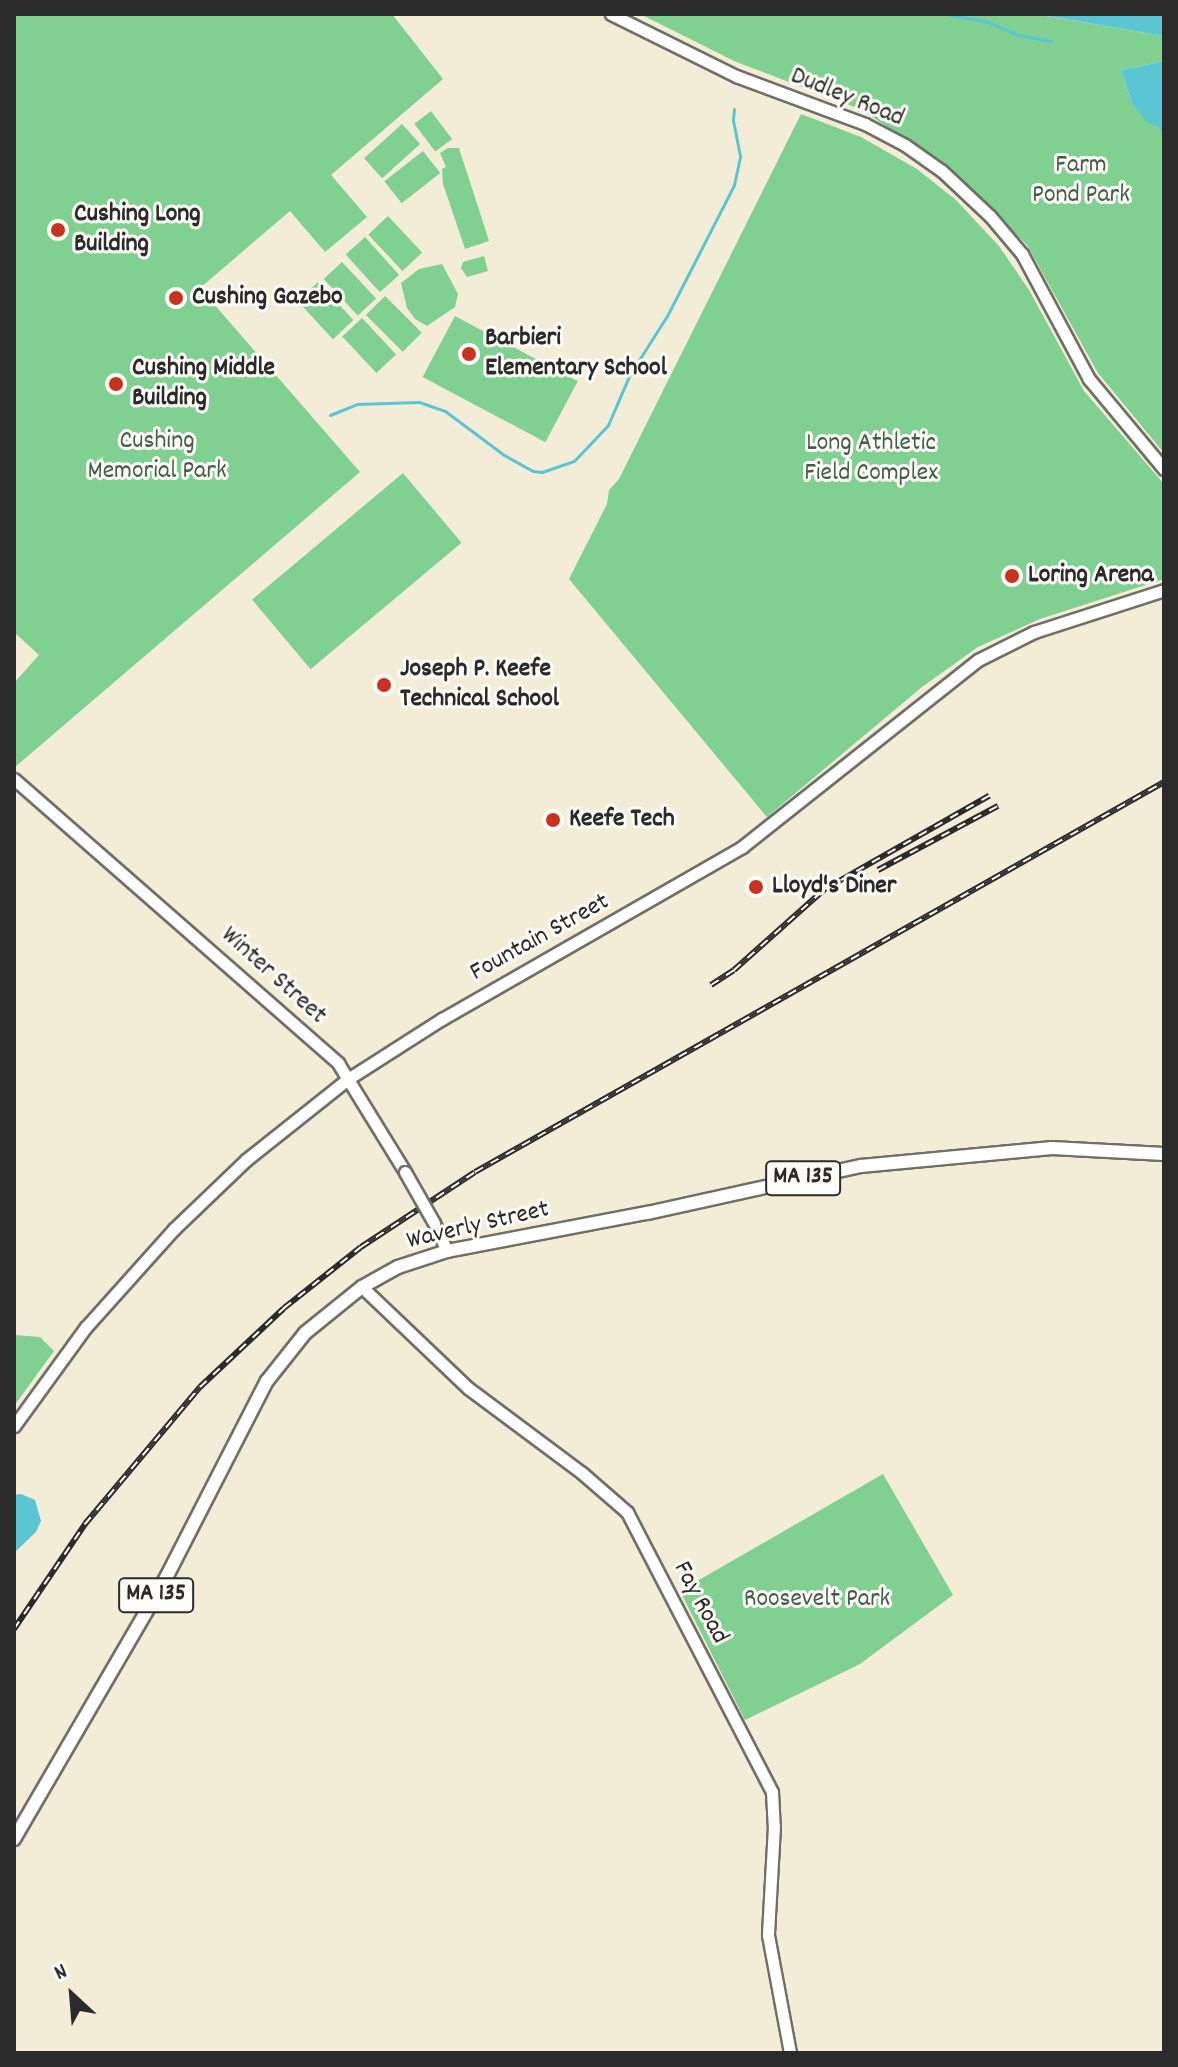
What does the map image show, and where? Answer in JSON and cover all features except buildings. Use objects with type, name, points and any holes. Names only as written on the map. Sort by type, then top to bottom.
[{"type":"main road","name":"Waverly Street","points":[[14,1839],[167,1576],[267,1381],[316,1321],[362,1287],[398,1267],[447,1251],[890,1162],[1052,1148],[1164,1154]]},
{"type":"street","name":"Dudley Road","points":[[611,14],[736,76],[865,124],[905,145],[942,171],[990,216],[1022,254],[1089,379],[1164,469]]},
{"type":"street","name":"Fountain Street","points":[[14,1426],[86,1327],[174,1229],[246,1160],[348,1079],[434,1024],[742,847],[978,660],[1034,632],[1164,590]]},
{"type":"street","name":"Winter Street","points":[[14,779],[338,1063],[405,1172],[447,1251]]},
{"type":"street","name":"Fay Road","points":[[362,1287],[468,1388],[582,1473],[627,1512],[772,1792],[774,1826],[768,1935],[790,2053]]},
{"type":"green space","name":"Cushing Memorial Park","points":[[14,14],[392,14],[443,79],[331,175],[367,217],[325,252],[290,211],[200,288],[360,472],[15,767],[14,683],[39,655],[14,632]]},
{"type":"green space","name":"Farm Pond Park","points":[[640,14],[1034,14],[1164,36],[1164,61],[1121,70],[1132,104],[1146,120],[1159,128],[1164,138],[1164,453],[1098,373],[1027,245],[946,166],[860,109],[734,61]]},
{"type":"green space","points":[[431,111],[452,139],[435,152],[414,124]]},
{"type":"green space","name":"Long Athletic Field Complex","points":[[801,114],[861,137],[917,169],[956,200],[999,246],[1029,290],[1084,391],[1164,484],[1164,579],[1040,619],[978,647],[922,687],[767,817],[569,579],[607,504],[609,490],[619,479]]},
{"type":"green space","points":[[402,124],[420,144],[382,178],[364,158]]},
{"type":"green space","points":[[448,148],[459,148],[489,241],[465,249],[443,184],[442,169],[446,167],[440,153]]},
{"type":"green space","points":[[423,151],[440,173],[402,203],[384,181]]},
{"type":"green space","points":[[388,216],[422,253],[402,271],[368,234]]},
{"type":"green space","points":[[365,237],[399,275],[380,292],[346,254]]},
{"type":"green space","points":[[484,256],[488,271],[467,277],[461,268],[463,262]]},
{"type":"green space","points":[[342,262],[376,299],[358,316],[324,279]]},
{"type":"green space","points":[[442,264],[458,294],[455,307],[427,326],[415,319],[407,308],[401,283],[419,269]]},
{"type":"green space","points":[[318,282],[353,320],[333,339],[298,301]]},
{"type":"green space","points":[[385,296],[422,333],[403,352],[366,315]]},
{"type":"green space","points":[[455,316],[578,381],[545,442],[423,377]]},
{"type":"green space","points":[[362,318],[396,355],[376,373],[342,336]]},
{"type":"green space","points":[[403,473],[461,543],[311,669],[252,600]]},
{"type":"green space","points":[[14,1335],[40,1337],[54,1351],[14,1406]]},
{"type":"green space","name":"Roosevelt Park","points":[[883,1474],[953,1595],[860,1664],[745,1720],[680,1591]]},
{"type":"water","points":[[1034,14],[1164,14],[1164,36],[1053,17]]},
{"type":"water","points":[[1164,61],[1164,138],[1159,128],[1146,121],[1132,104],[1121,70]]},
{"type":"water","points":[[21,1494],[35,1500],[41,1521],[36,1532],[14,1553],[14,1495]]},
{"type":"waterway","points":[[947,14],[988,22],[1019,35],[1051,41]]},
{"type":"waterway","points":[[330,415],[357,404],[419,402],[445,411],[504,455],[533,471],[542,472],[574,461],[608,425],[630,374],[667,316],[734,185],[740,156],[734,109]]},
{"type":"railway","points":[[14,1629],[85,1524],[200,1387],[284,1308],[361,1247],[475,1172],[1164,782]]},
{"type":"railway","points":[[711,985],[734,970],[825,889],[989,796]]},
{"type":"railway","points":[[878,870],[998,806]]},
{"type":"place","name":"Cushing Long Building","points":[[58,230]]},
{"type":"place","name":"Cushing Gazebo","points":[[176,298]]},
{"type":"place","name":"Barbieri Elementary School","points":[[469,354]]},
{"type":"place","name":"Cushing Middle Building","points":[[116,384]]},
{"type":"place","name":"Loring Arena","points":[[1012,576]]},
{"type":"place","name":"Joseph P. Keefe Technical School","points":[[384,685]]},
{"type":"place","name":"Keefe Tech","points":[[553,820]]},
{"type":"place","name":"Lloyd's Diner","points":[[756,887]]}]
